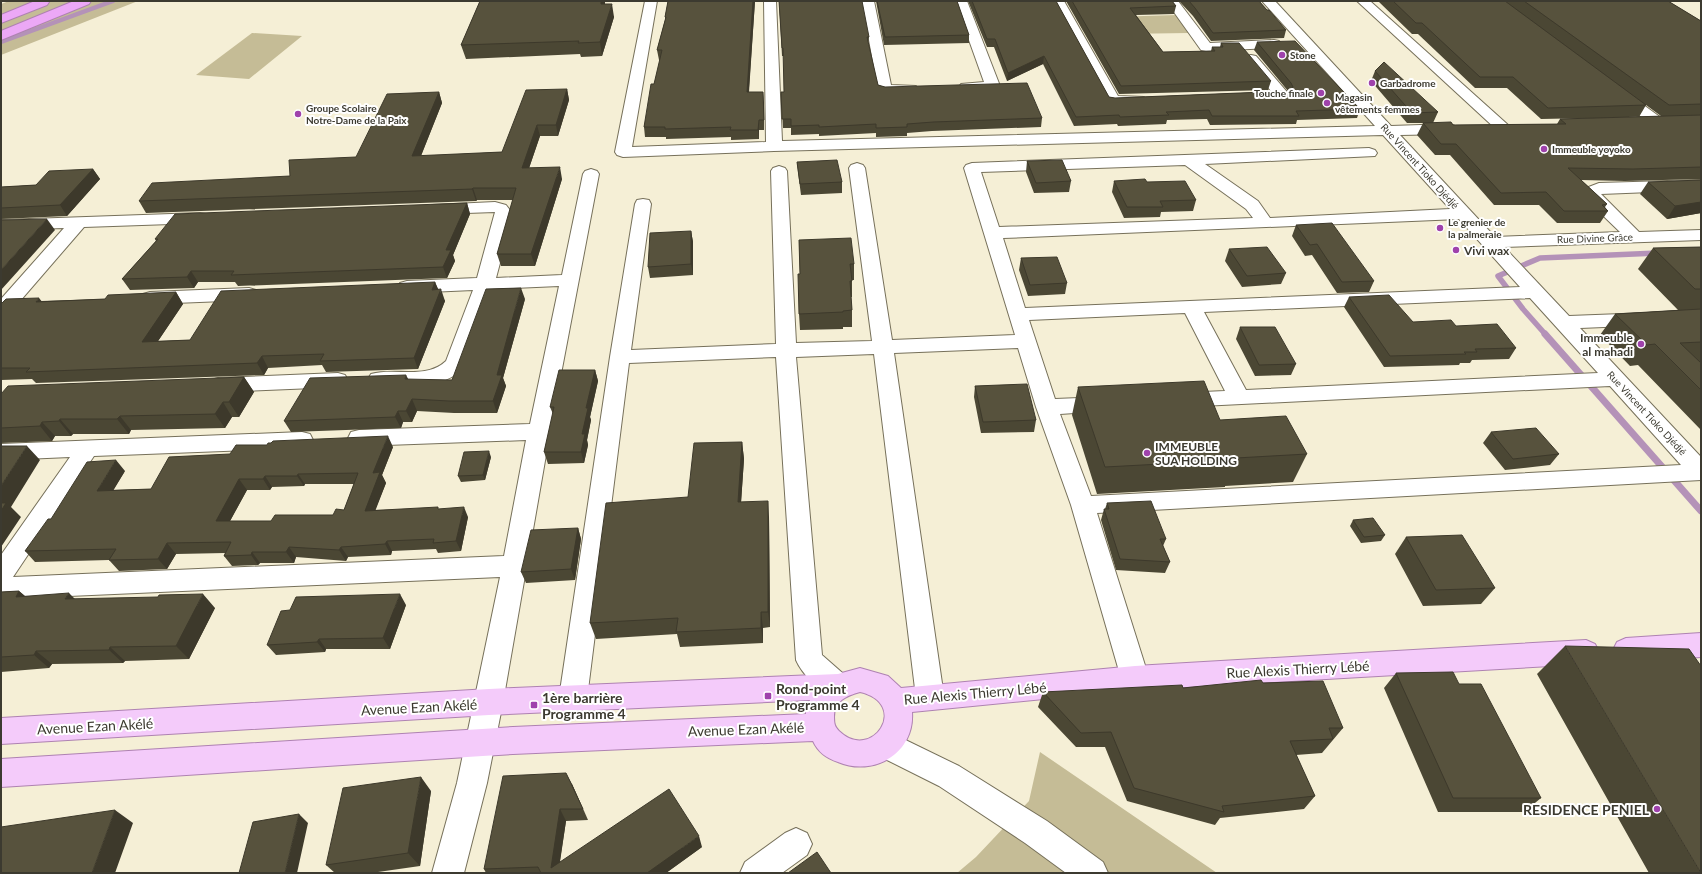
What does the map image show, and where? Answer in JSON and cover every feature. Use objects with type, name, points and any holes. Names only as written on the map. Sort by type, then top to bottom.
[{"type":"highway","points":[[1,19],[46,1]]},
{"type":"highway","points":[[1,36],[85,1]]},
{"type":"main road","name":"Rue Alexis Thierry Lébé","points":[[895,701],[1135,678],[1701,645]]},
{"type":"main road","points":[[860,680],[873,683],[884,688],[895,701],[898,709],[899,722],[895,734],[887,744],[875,751],[862,755],[848,753],[836,747],[826,738],[820,727],[819,715],[822,704],[828,694],[837,686],[848,681],[860,680]]},
{"type":"main road","name":"Avenue Ezan Akélé","points":[[1,731],[488,702],[837,686]]},
{"type":"main road","name":"Avenue Ezan Akélé","points":[[1,773],[479,742],[682,731],[820,727]]},
{"type":"street","points":[[650,1],[623,152],[774,146],[1517,127]]},
{"type":"street","points":[[770,1],[774,146]]},
{"type":"street","points":[[868,1],[885,90],[924,89]]},
{"type":"street","points":[[955,88],[993,86],[961,1]]},
{"type":"street","points":[[1058,1],[1113,101],[1151,100]]},
{"type":"street","points":[[1172,1],[1206,47],[1301,43]]},
{"type":"street","name":"Rue Vincent Tioko Djédjé","points":[[1268,1],[1301,43],[1388,131],[1701,472]]},
{"type":"street","points":[[1363,1],[1502,127]]},
{"type":"street","points":[[1240,45],[1282,95],[1244,96]]},
{"type":"street","points":[[1608,85],[1666,122],[1635,123]]},
{"type":"street","points":[[1135,678],[1083,505],[1046,407],[972,168],[1369,153]]},
{"type":"street","points":[[1189,160],[1252,205],[1266,223]]},
{"type":"street","points":[[857,168],[884,347],[930,697]]},
{"type":"street","points":[[779,171],[786,352],[809,660],[837,686]]},
{"type":"street","points":[[448,873],[472,783],[591,174]]},
{"type":"street","points":[[1634,237],[1598,202],[1592,192],[1599,188],[1701,185]]},
{"type":"street","points":[[573,698],[620,357],[643,204]]},
{"type":"street","points":[[198,385],[427,377],[452,369],[485,284],[504,211],[495,207],[418,210]]},
{"type":"street","points":[[992,233],[1463,214]]},
{"type":"street","points":[[1,225],[220,217]]},
{"type":"street","points":[[4,307],[78,223]]},
{"type":"street","name":"Rue Divine Grâce","points":[[1490,242],[1701,235]]},
{"type":"street","points":[[390,288],[570,280]]},
{"type":"street","points":[[1018,314],[1535,292]]},
{"type":"street","points":[[135,298],[262,293]]},
{"type":"street","points":[[4,307],[31,302]]},
{"type":"street","points":[[1192,307],[1239,397]]},
{"type":"street","points":[[1563,322],[1701,317]]},
{"type":"street","points":[[620,357],[786,352],[1026,341]]},
{"type":"street","points":[[1162,401],[1615,379]]},
{"type":"street","points":[[1046,407],[1123,403]]},
{"type":"street","points":[[1,452],[540,432]]},
{"type":"street","points":[[1,575],[88,448]]},
{"type":"street","points":[[1083,505],[1701,472]]},
{"type":"street","points":[[1,588],[514,566]]},
{"type":"street","points":[[887,744],[955,781],[1036,832],[1092,873]]},
{"type":"street","points":[[756,873],[796,844]]},
{"type":"shaded area","points":[[9,1],[138,1],[1,55],[1,4]]},
{"type":"shaded area","points":[[1177,15],[1189,33],[1121,34],[1111,17]]},
{"type":"shaded area","points":[[252,33],[302,36],[249,79],[196,75]]},
{"type":"shaded area","points":[[1040,752],[1217,873],[957,873],[976,857],[1029,801]]},
{"type":"building","points":[[480,1],[601,1],[601,4],[612,4],[600,42],[578,43],[579,41],[461,45]]},
{"type":"building","points":[[668,1],[753,1],[747,92],[763,92],[764,120],[759,120],[758,130],[730,130],[731,127],[665,129],[665,127],[644,127],[651,84],[654,84],[662,50],[657,50],[666,17]]},
{"type":"building","points":[[779,1],[862,1],[869,37],[867,37],[878,85],[885,87],[1027,83],[1042,118],[933,122],[907,124],[907,127],[876,128],[876,124],[819,127],[819,125],[791,126],[791,119],[782,119],[781,92],[784,92],[783,48]]},
{"type":"building","points":[[877,1],[957,1],[969,35],[885,37]]},
{"type":"building","points":[[972,1],[1056,1],[1109,97],[1290,91],[1293,87],[1291,83],[1257,42],[1295,41],[1360,109],[1296,111],[1299,116],[1212,116],[1209,110],[1166,112],[1169,115],[1076,117],[1044,56],[1008,73],[995,39],[987,39]]},
{"type":"building","points":[[1072,1],[1172,1],[1176,6],[1130,8],[1163,52],[1215,51],[1212,47],[1223,47],[1221,43],[1239,43],[1271,81],[1121,86]]},
{"type":"building","points":[[1189,1],[1259,1],[1286,30],[1213,33]]},
{"type":"building","points":[[1393,1],[1505,1],[1646,105],[1548,108],[1513,77],[1480,77],[1422,23],[1416,23]]},
{"type":"building","points":[[1524,1],[1668,1],[1701,21],[1701,104],[1669,105]]},
{"type":"building","points":[[1384,62],[1438,112],[1412,113],[1375,71]]},
{"type":"building","points":[[567,89],[556,125],[537,125],[522,168],[560,167],[531,254],[497,254],[516,188],[473,188],[139,201],[152,183],[290,176],[289,160],[356,157],[387,94],[439,92],[412,156],[502,152],[526,90]]},
{"type":"building","points":[[1701,115],[1701,167],[1633,169],[1568,168],[1607,204],[1602,205],[1608,211],[1564,211],[1546,192],[1501,193],[1456,144],[1441,144],[1423,123],[1451,122],[1453,125],[1566,124],[1560,119]]},
{"type":"building","points":[[837,160],[842,182],[800,184],[797,162]]},
{"type":"building","points":[[1062,160],[1071,181],[1036,183],[1027,161]]},
{"type":"building","points":[[93,169],[60,205],[1,208],[1,187],[36,185],[49,171]]},
{"type":"building","points":[[1145,179],[1147,182],[1185,181],[1196,200],[1160,201],[1163,207],[1127,207],[1114,181]]},
{"type":"building","points":[[1701,180],[1701,202],[1675,206],[1648,182]]},
{"type":"building","points":[[467,203],[446,250],[451,250],[443,267],[231,275],[234,271],[191,271],[187,277],[122,279],[158,239],[155,239],[175,214]]},
{"type":"building","points":[[47,219],[1,270],[1,220]]},
{"type":"building","points":[[1332,223],[1374,281],[1342,282],[1317,244],[1310,245],[1296,225]]},
{"type":"building","points":[[691,231],[691,264],[648,267],[650,233]]},
{"type":"building","points":[[851,238],[854,264],[850,264],[852,281],[850,281],[852,310],[843,312],[799,314],[799,240]]},
{"type":"building","points":[[1267,247],[1286,273],[1247,276],[1229,249]]},
{"type":"building","points":[[1701,247],[1701,289],[1695,289],[1653,248]]},
{"type":"building","points":[[1057,257],[1067,283],[1030,285],[1021,258]]},
{"type":"building","points":[[435,282],[432,290],[441,289],[414,358],[320,361],[324,354],[262,356],[257,363],[26,372],[30,368],[1,368],[1,304],[6,299],[39,298],[36,302],[105,299],[108,295],[176,292],[142,342],[190,340],[221,291]]},
{"type":"building","points":[[521,288],[497,375],[502,375],[493,401],[412,399],[406,411],[398,411],[395,417],[284,421],[310,378],[406,375],[405,379],[452,380],[486,289]]},
{"type":"building","points":[[1389,295],[1413,322],[1451,320],[1456,326],[1497,324],[1516,348],[1475,349],[1477,352],[1464,352],[1466,354],[1390,356],[1349,297]]},
{"type":"building","points":[[1701,309],[1701,342],[1680,343],[1701,363],[1701,390],[1655,344],[1647,345],[1615,314]]},
{"type":"building","points":[[1240,327],[1275,327],[1296,364],[1259,365]]},
{"type":"building","points":[[559,370],[595,370],[586,408],[588,408],[582,434],[585,434],[581,452],[544,452],[554,407],[550,407]]},
{"type":"building","points":[[244,377],[229,402],[223,402],[215,414],[120,416],[117,419],[60,419],[59,421],[42,422],[40,426],[1,428],[1,394],[8,386]]},
{"type":"building","points":[[1204,381],[1220,420],[1286,416],[1307,454],[1236,458],[1236,460],[1105,467],[1078,387]]},
{"type":"building","points":[[1027,384],[1036,420],[983,422],[975,386]]},
{"type":"building","points":[[1536,428],[1559,454],[1513,459],[1491,432]]},
{"type":"building","points":[[388,436],[373,473],[380,472],[365,511],[464,507],[456,541],[433,543],[434,539],[387,541],[385,544],[341,547],[339,550],[289,547],[286,552],[252,552],[251,555],[224,556],[231,542],[167,543],[158,559],[109,560],[116,549],[25,551],[48,519],[51,519],[87,462],[116,460],[97,491],[151,489],[169,457],[230,454],[236,445],[267,445],[273,441]],"holes":[[[358,473],[344,510],[336,509],[333,515],[275,515],[271,521],[216,521],[239,479],[263,479],[265,476]]]},
{"type":"building","points":[[742,442],[738,502],[768,501],[768,612],[761,612],[761,628],[676,632],[678,618],[590,623],[606,503],[688,497],[694,443]]},
{"type":"building","points":[[1,446],[27,446],[1,486]]},
{"type":"building","points":[[489,451],[483,475],[458,476],[464,452]]},
{"type":"building","points":[[1151,501],[1166,539],[1160,539],[1170,562],[1120,559],[1104,509],[1109,509],[1107,503]]},
{"type":"building","points":[[1,503],[6,503],[1,511]]},
{"type":"building","points":[[1373,518],[1385,535],[1364,537],[1353,520]]},
{"type":"building","points":[[578,528],[571,569],[521,572],[531,530]]},
{"type":"building","points":[[1462,535],[1495,588],[1436,590],[1406,537]]},
{"type":"building","points":[[19,591],[16,597],[69,593],[65,599],[158,597],[159,595],[203,594],[176,646],[110,647],[109,650],[36,651],[34,655],[1,657],[1,592]]},
{"type":"building","points":[[400,594],[383,638],[319,639],[317,642],[267,645],[281,611],[290,610],[296,597]]},
{"type":"building","points":[[1565,646],[1689,649],[1701,666],[1701,873]]},
{"type":"building","points":[[1453,672],[1459,684],[1481,684],[1541,798],[1453,798],[1396,673]]},
{"type":"building","points":[[1261,680],[1263,683],[1323,681],[1343,728],[1329,728],[1333,739],[1290,741],[1315,796],[1222,806],[1224,812],[1134,788],[1111,732],[1081,733],[1043,692],[1182,685],[1183,688]]},
{"type":"building","points":[[566,773],[583,809],[560,809],[551,868],[669,789],[699,836],[647,873],[541,873],[538,867],[484,869],[503,776]]},
{"type":"building","points":[[421,777],[408,853],[326,865],[343,788]]},
{"type":"building","points":[[115,810],[92,873],[1,873],[1,827]]},
{"type":"building","points":[[299,814],[285,873],[239,873],[253,822]]},
{"type":"building","points":[[817,852],[831,873],[788,873]]},
{"type":"waterway","points":[[1,42],[113,1]]},
{"type":"waterway","points":[[1546,335],[1523,309],[1498,276],[1540,258],[1658,253]]},
{"type":"waterway","points":[[1545,334],[1701,511]]},
{"type":"place","name":"Stone","points":[[1282,55]]},
{"type":"place","name":"Garbadrome","points":[[1372,83]]},
{"type":"place","name":"Touche finale","points":[[1321,93]]},
{"type":"place","name":"Magasin vêtements femmes","points":[[1327,103]]},
{"type":"place","name":"Groupe Scolaire Notre-Dame de la Paix","points":[[298,114]]},
{"type":"place","name":"Immeuble yoyoko","points":[[1544,149]]},
{"type":"place","name":"Le grenier de la palmeraie","points":[[1440,228]]},
{"type":"place","name":"Vivi wax","points":[[1456,250]]},
{"type":"place","name":"Immeuble al mahadi","points":[[1641,344]]},
{"type":"place","name":"IMMEUBLE SUA HOLDING","points":[[1147,453]]},
{"type":"place","name":"Rond-point Programme 4","points":[[768,696]]},
{"type":"place","name":"1ère barrière Programme 4","points":[[534,705]]},
{"type":"place","name":"RESIDENCE PENIEL","points":[[1657,809]]}]
